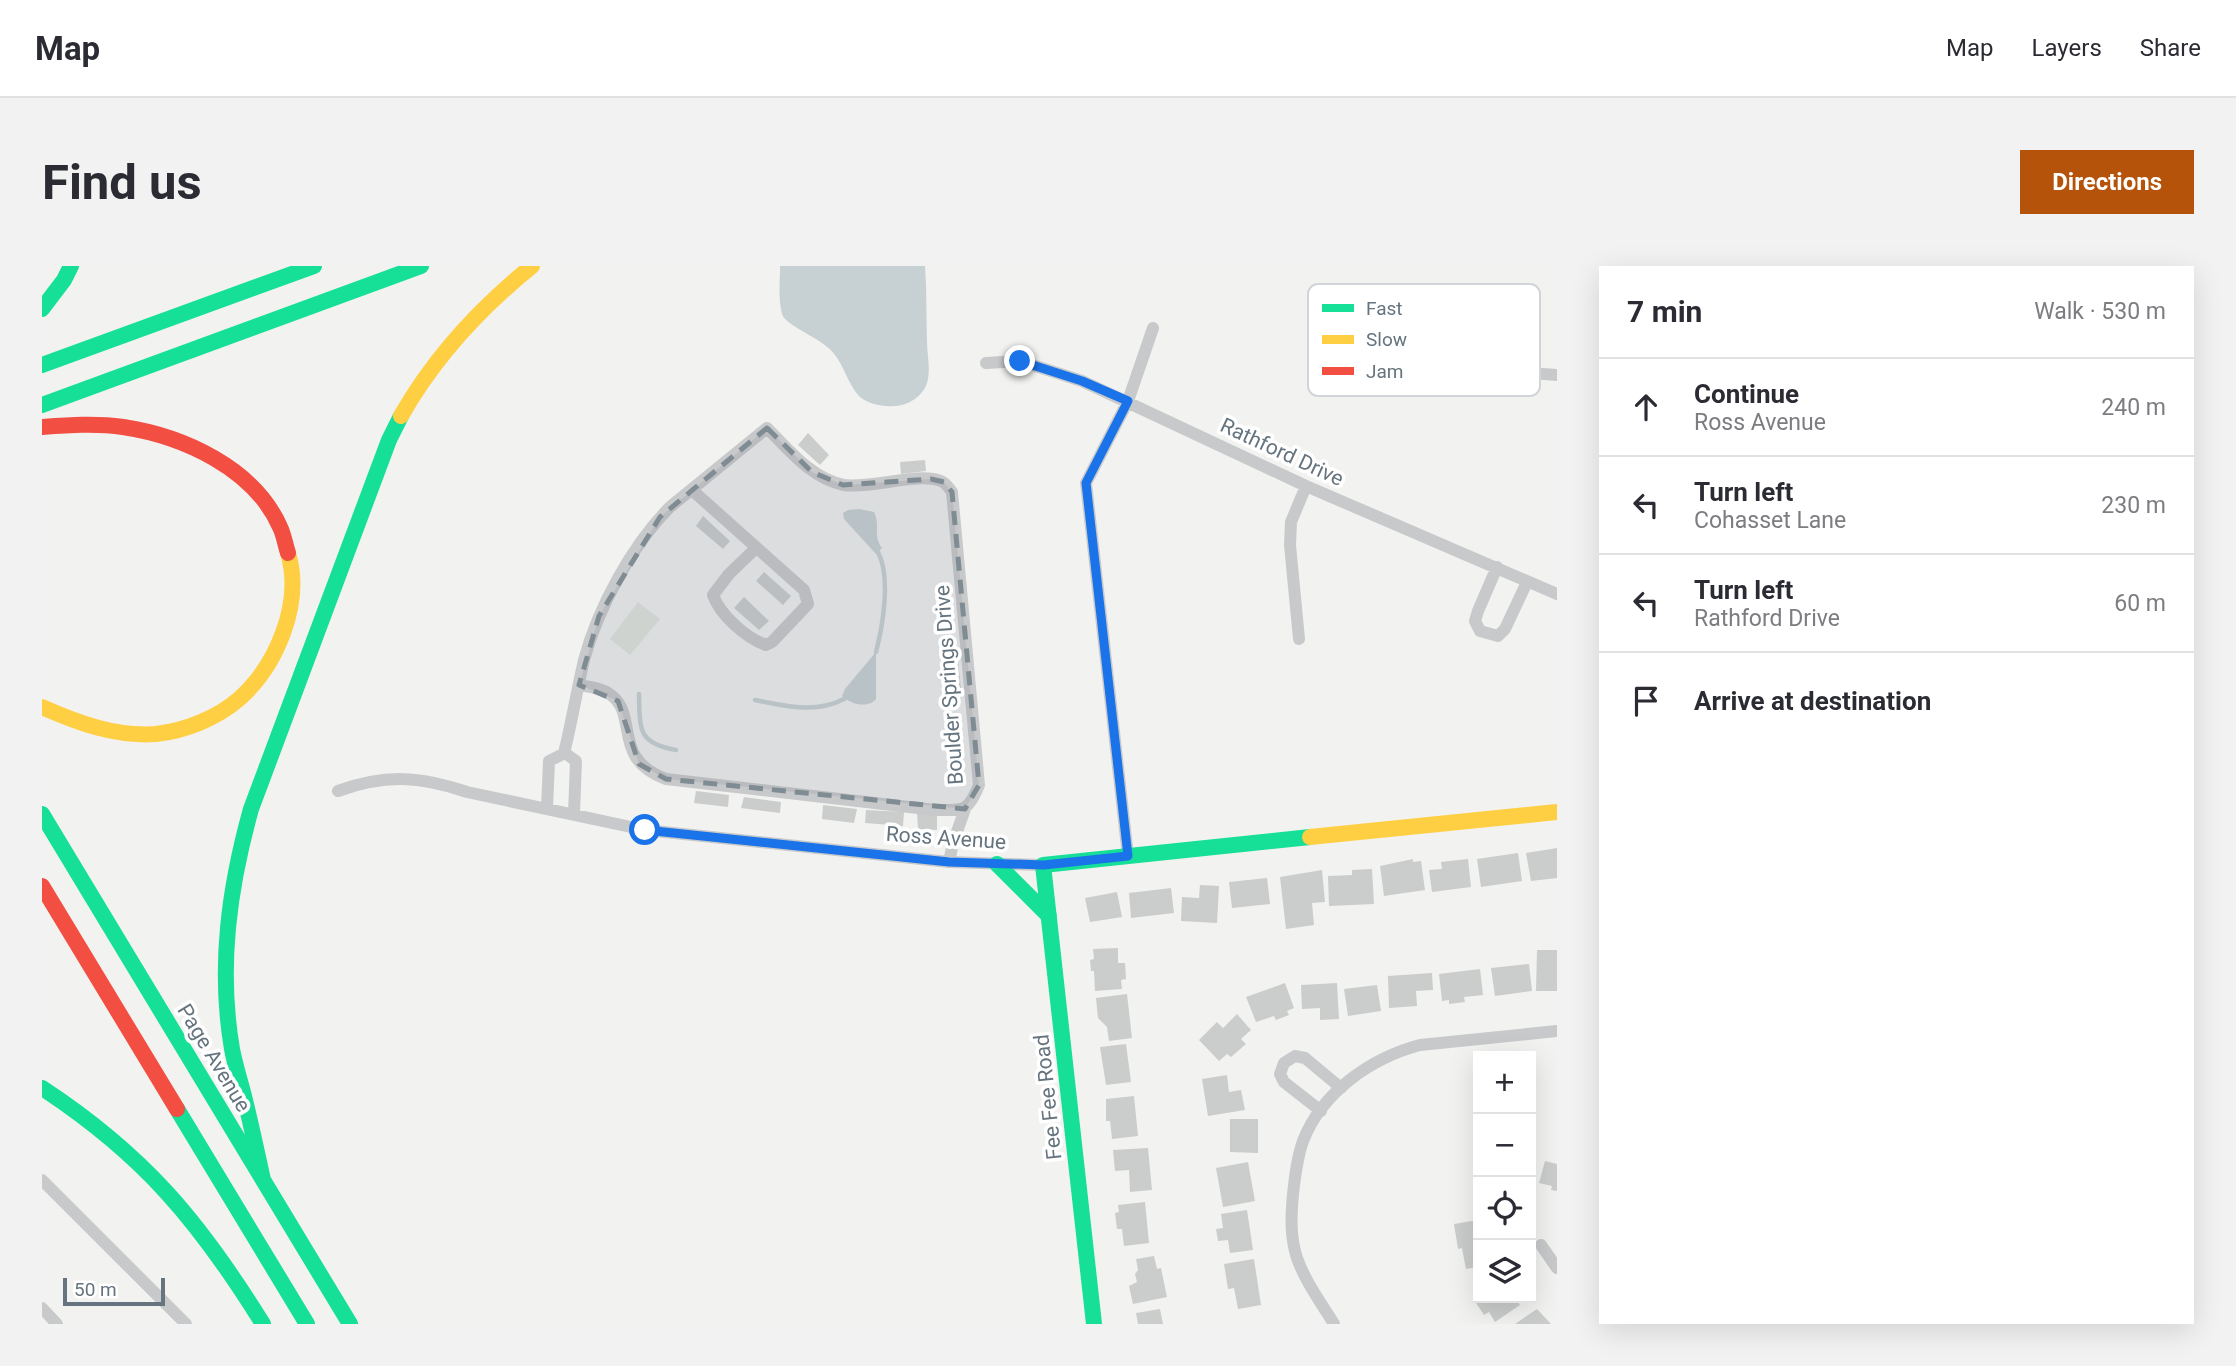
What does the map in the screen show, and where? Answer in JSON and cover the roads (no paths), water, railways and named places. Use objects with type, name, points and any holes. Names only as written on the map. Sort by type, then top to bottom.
[{"type":"main road","points":[[42,309],[72,266]]},
{"type":"main road","points":[[42,365],[314,266]]},
{"type":"main road","points":[[42,405],[188,354],[421,266]]},
{"type":"main road","points":[[263,1180],[232,1050],[226,1001],[224,950],[237,857],[251,810],[389,440],[407,403],[451,341],[499,292],[531,266]]},
{"type":"main road","points":[[42,427],[100,426],[142,431],[189,448],[228,468],[259,494],[271,511],[282,533],[291,583],[283,636],[272,660],[257,683],[220,714],[172,732],[150,735],[94,727],[42,707]]},
{"type":"main road","name":"Ross Avenue","points":[[1044,865],[1557,812]]},
{"type":"main road","name":"Page Avenue","points":[[42,814],[351,1324]]},
{"type":"main road","points":[[998,864],[1049,916]]},
{"type":"main road","name":"Fee Fee Road","points":[[1044,865],[1094,1324]]},
{"type":"main road","points":[[42,886],[307,1324]]},
{"type":"main road","points":[[42,1088],[80,1112],[147,1167],[212,1243],[263,1324]]},
{"type":"street","points":[[1128,856],[1086,483],[1128,401],[1153,328]]},
{"type":"street","name":"Rathford Drive","points":[[986,363],[1020,361],[1128,401],[1306,486],[1557,594]]},
{"type":"street","name":"Boulder Springs Drive","points":[[579,685],[600,689],[618,701],[627,737],[639,764],[651,774],[666,779],[935,810],[965,809],[972,803],[979,785],[952,492],[944,482],[931,479],[843,485],[812,472],[767,428],[692,489]]},
{"type":"street","points":[[1299,639],[1290,533],[1291,522],[1306,486]]},
{"type":"street","points":[[565,753],[585,659],[599,616],[625,568],[660,517],[692,489],[804,590],[808,604],[766,645],[750,638],[717,605],[713,595],[729,574],[756,548]]},
{"type":"street","points":[[1497,567],[1475,621],[1480,631],[1498,636],[1505,629],[1527,582]]},
{"type":"street","points":[[547,808],[549,761],[565,753]]},
{"type":"street","points":[[565,753],[576,761],[574,814]]},
{"type":"street","name":"Ross Avenue","points":[[338,791],[374,780],[403,778],[439,783],[467,792],[645,830],[949,862],[1044,865]]},
{"type":"street","points":[[949,862],[965,809]]},
{"type":"street","points":[[1334,1324],[1297,1259],[1291,1218],[1295,1173],[1304,1140],[1321,1111],[1358,1072],[1399,1051],[1420,1045],[1557,1031]]},
{"type":"street","points":[[1321,1111],[1284,1082],[1280,1074],[1284,1063],[1295,1056],[1305,1058],[1341,1088]]},
{"type":"street","points":[[42,1180],[186,1324]]},
{"type":"street","points":[[1541,1245],[1557,1268]]},
{"type":"street","points":[[42,1308],[57,1324]]},
{"type":"waterway","points":[[876,652],[885,588],[878,552]]},
{"type":"waterway","points":[[639,694],[643,732],[654,743],[676,750]]},
{"type":"waterway","points":[[755,700],[811,707],[833,704],[844,699]]}]
